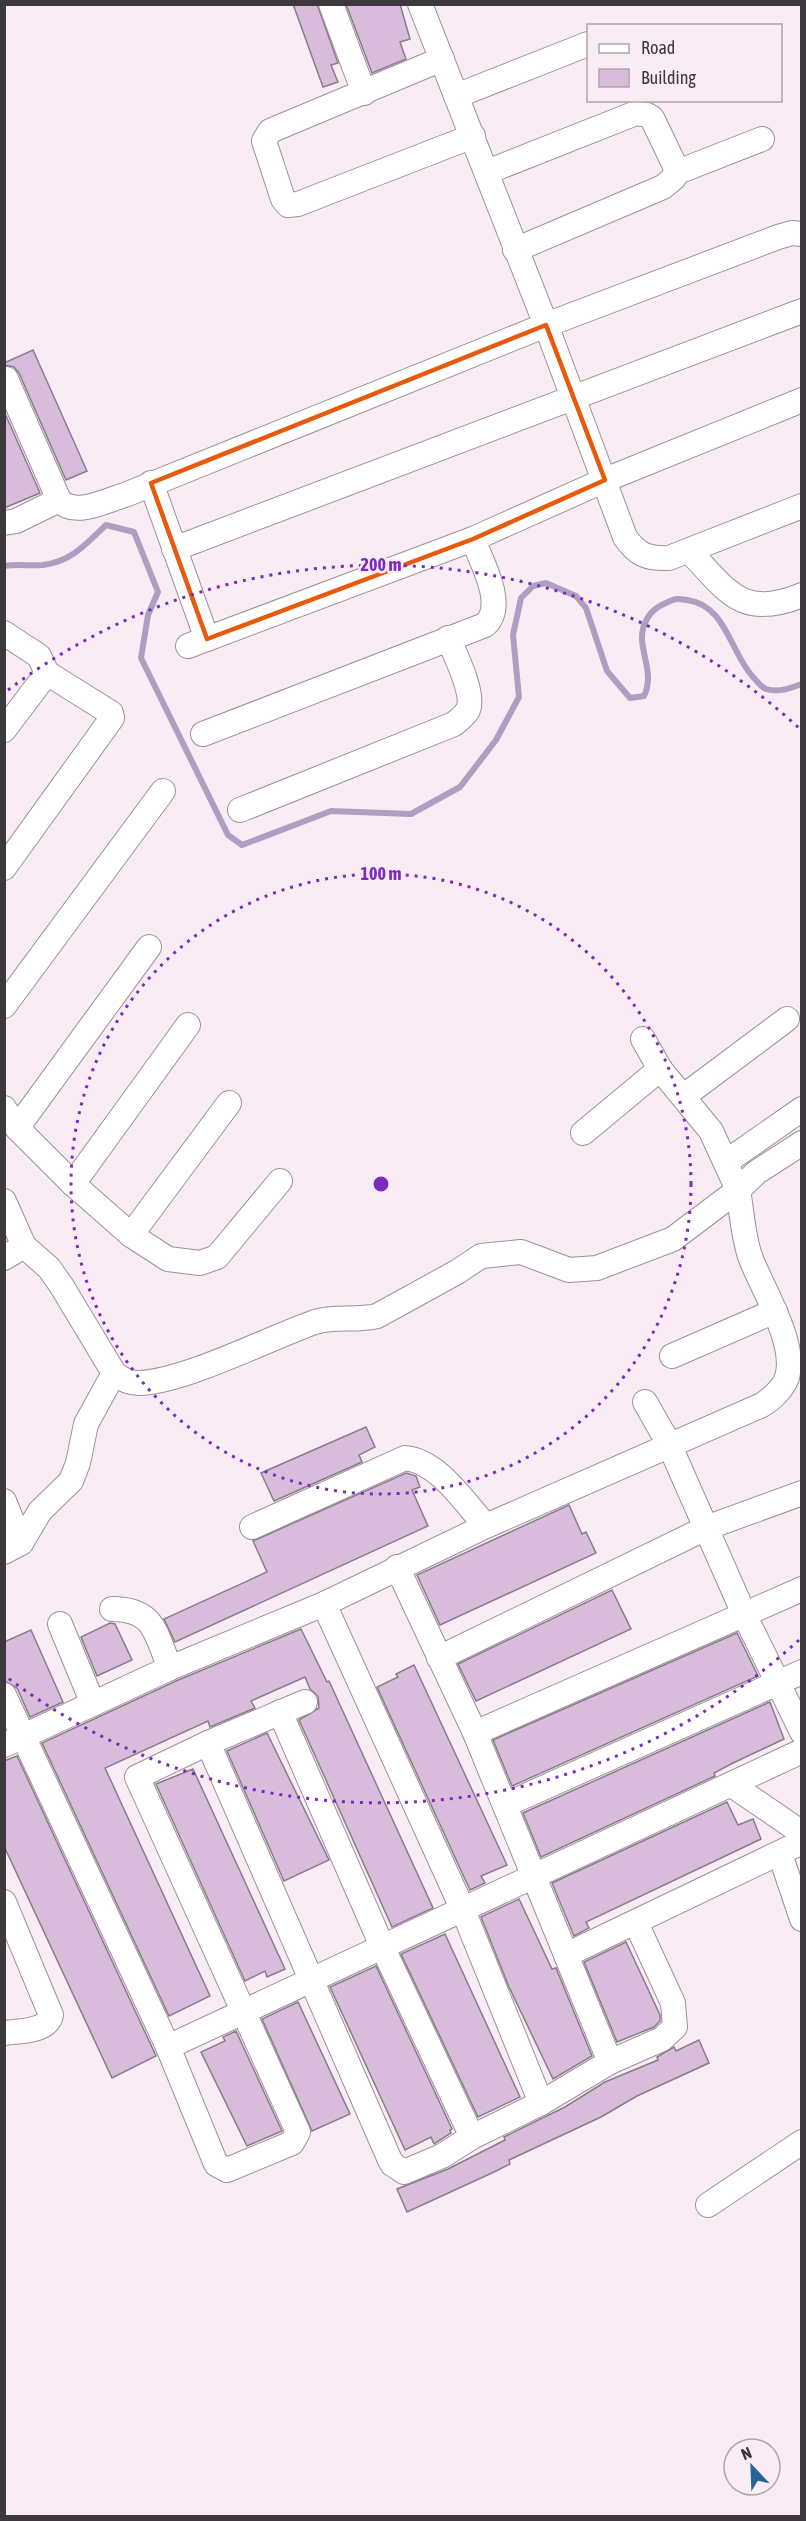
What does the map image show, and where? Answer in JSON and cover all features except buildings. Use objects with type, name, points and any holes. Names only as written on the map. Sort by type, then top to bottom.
[{"type":"street","points":[[331,4],[364,93]]},
{"type":"street","points":[[420,4],[546,325],[605,480],[624,537],[636,551],[653,559],[669,558],[801,506]]},
{"type":"street","points":[[456,96],[587,44]]},
{"type":"street","points":[[442,58],[364,93],[275,128],[266,135],[265,146],[288,205],[298,204],[473,136]]},
{"type":"street","points":[[487,172],[636,113],[647,114],[652,118],[676,168],[674,178],[663,188],[515,250]]},
{"type":"street","points":[[675,173],[762,139]]},
{"type":"street","points":[[6,379],[59,500],[69,507],[82,508],[125,495],[546,325],[778,237],[792,233],[801,234]]},
{"type":"street","points":[[174,549],[801,311]]},
{"type":"street","points":[[151,483],[174,549],[197,643],[473,539],[605,480],[801,400]]},
{"type":"street","points":[[4,524],[16,521],[59,500]]},
{"type":"street","points":[[203,734],[485,625],[493,614],[494,598],[473,539]]},
{"type":"street","points":[[689,551],[740,600],[754,605],[769,605],[801,594]]},
{"type":"street","points":[[4,633],[39,656],[47,673],[111,713],[111,723],[4,868]]},
{"type":"street","points":[[240,810],[454,724],[468,710],[470,701],[448,638]]},
{"type":"street","points":[[4,730],[47,673]]},
{"type":"street","points":[[4,1006],[163,791]]},
{"type":"street","points":[[149,947],[11,1118],[74,1184],[132,1235],[168,1259],[200,1263],[217,1257],[280,1181]]},
{"type":"street","points":[[684,1096],[788,1019]]},
{"type":"street","points":[[74,1184],[188,1025]]},
{"type":"street","points":[[15,1741],[170,1668],[324,1604],[486,1526],[762,1405],[776,1395],[785,1381],[789,1367],[787,1348],[774,1311],[750,1257],[738,1190],[711,1131],[660,1069],[643,1039]]},
{"type":"street","points":[[582,1132],[660,1069]]},
{"type":"street","points":[[132,1235],[229,1103]]},
{"type":"street","points":[[726,1162],[801,1109]]},
{"type":"street","points":[[4,1201],[14,1252],[49,1268],[62,1285],[114,1373],[123,1380],[138,1383],[160,1380],[315,1322],[330,1318],[363,1319],[377,1316],[457,1272],[481,1256],[521,1252],[568,1270],[597,1268],[673,1239],[738,1190],[757,1172],[801,1143]]},
{"type":"street","points":[[672,1356],[774,1311]]},
{"type":"street","points":[[13,1547],[40,1511],[70,1481],[78,1463],[86,1424],[114,1373]]},
{"type":"street","points":[[645,1402],[669,1444],[744,1614],[801,1732]]},
{"type":"street","points":[[252,1527],[405,1458],[417,1459],[433,1469],[486,1526]]},
{"type":"street","points":[[439,1658],[706,1528],[801,1493]]},
{"type":"street","points":[[4,1501],[13,1547]]},
{"type":"street","points":[[397,1567],[475,1733],[610,2062]]},
{"type":"street","points":[[475,1733],[801,1588]]},
{"type":"street","points":[[324,1604],[463,1910],[541,2103]]},
{"type":"street","points":[[112,1609],[137,1611],[145,1617],[170,1668]]},
{"type":"street","points":[[60,1624],[93,1704]]},
{"type":"street","points":[[505,1805],[801,1672]]},
{"type":"street","points":[[4,1695],[15,1741],[168,2047],[216,2164],[221,2169],[227,2170],[292,2143],[298,2132],[244,2009],[147,1804],[128,1780],[305,1702]]},
{"type":"street","points":[[280,1712],[382,1946],[472,2137]]},
{"type":"street","points":[[208,1743],[310,1981],[392,2164],[404,2172],[412,2170],[541,2103],[610,2062],[662,2039],[675,2027],[673,2003],[636,1923]]},
{"type":"street","points":[[168,2047],[244,2009],[310,1981],[801,1751]]},
{"type":"street","points":[[732,1785],[801,1833]]},
{"type":"street","points":[[566,1955],[801,1842]]},
{"type":"street","points":[[780,1854],[801,1919]]},
{"type":"street","points":[[4,1902],[51,2014],[50,2021],[44,2026],[4,2033]]},
{"type":"street","points":[[708,2205],[798,2153]]},
{"type":"highlighted area","points":[[546,325],[605,480],[473,539],[207,639],[151,483]]},
{"type":"waterway","points":[[4,566],[43,565],[62,560],[78,551],[106,525],[134,532],[158,592],[148,615],[141,658],[228,835],[242,845],[331,811],[411,814],[460,787],[496,740],[519,697],[513,635],[521,598],[533,586],[546,583],[576,596],[586,608],[607,671],[630,698],[644,696],[647,686],[648,676],[642,639],[646,621],[656,609],[676,599],[700,604],[711,611],[726,631],[745,667],[764,688],[780,690],[802,684]]}]
